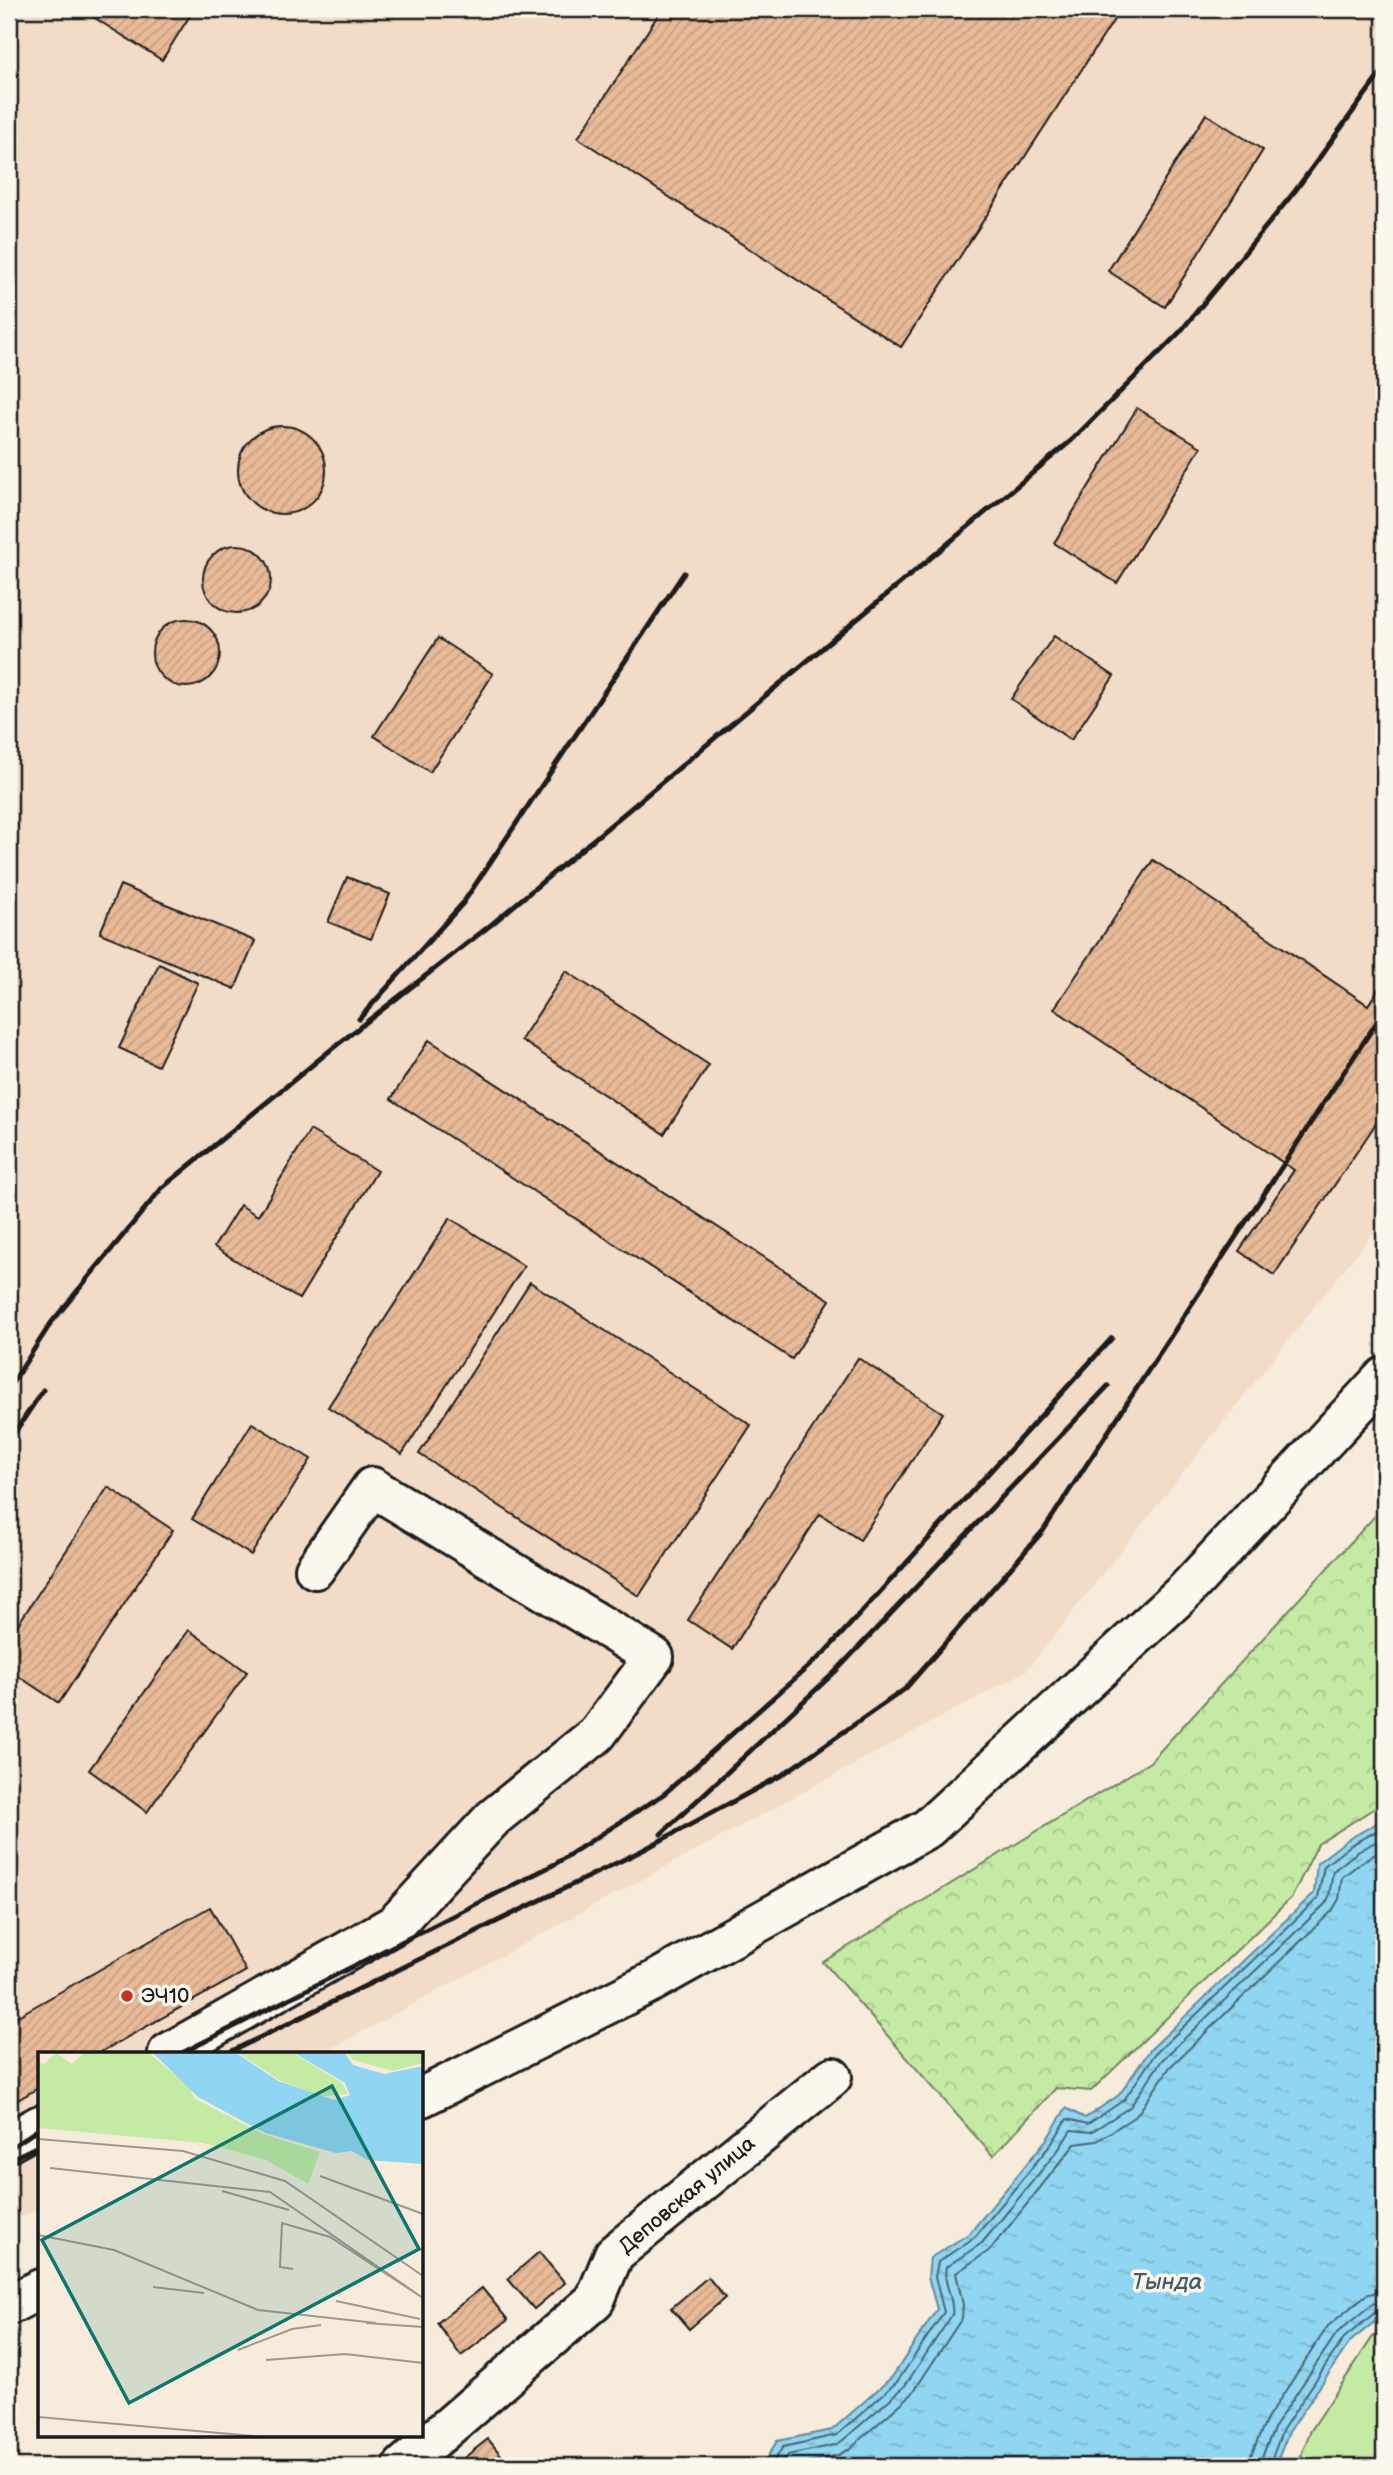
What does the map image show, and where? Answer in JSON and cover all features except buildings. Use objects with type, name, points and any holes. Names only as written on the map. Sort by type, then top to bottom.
[{"type":"street","points":[[424,2096],[654,1981],[928,1828],[1186,1590],[1384,1377]]},
{"type":"street","points":[[170,2052],[395,1924],[493,1818],[597,1734],[654,1657],[372,1487],[315,1569]]},
{"type":"street","name":"Деповская улица","points":[[403,2466],[595,2300],[614,2254],[832,2077]]},
{"type":"street","points":[[9,2142],[38,2126]]},
{"type":"street","points":[[9,2305],[38,2290]]},
{"type":"shaded area","points":[[9,9],[1384,9],[1384,1219],[1026,1671],[325,2052],[38,2052],[38,2208],[9,2224]]},
{"type":"green space","points":[[1384,1506],[1384,1802],[1318,1844],[1292,1897],[1091,2091],[1056,2088],[993,2156],[823,1962],[1150,1762]]},
{"type":"green space","points":[[1384,2328],[1384,2466],[1297,2466],[1310,2432],[1372,2338]]},
{"type":"water","name":"Тында","points":[[1384,1819],[1384,2314],[1350,2342],[1289,2432],[1275,2466],[762,2466],[777,2441],[832,2430],[892,2377],[937,2309],[928,2277],[930,2258],[970,2233],[1047,2139],[1066,2108],[1085,2118],[1119,2095],[1150,2050],[1314,1893],[1317,1863],[1347,1840]]},
{"type":"railway","points":[[9,1388],[51,1323],[162,1188],[333,1048],[492,924],[1072,440],[1180,332],[1295,191],[1384,69]]},
{"type":"railway","points":[[359,1019],[463,903],[684,573]]},
{"type":"railway","points":[[230,2052],[643,1850],[782,1775],[905,1689],[1043,1531],[1384,1011]]},
{"type":"railway","points":[[184,2052],[555,1864],[664,1794],[825,1652],[1112,1338]]},
{"type":"railway","points":[[661,1834],[836,1671],[1108,1386]]},
{"type":"railway","points":[[9,1441],[43,1390]]},
{"type":"railway","points":[[9,2149],[38,2129]]},
{"type":"railway","points":[[9,2160],[38,2146]]},
{"type":"place","name":"ЭЧ10","points":[[127,1996]]}]
